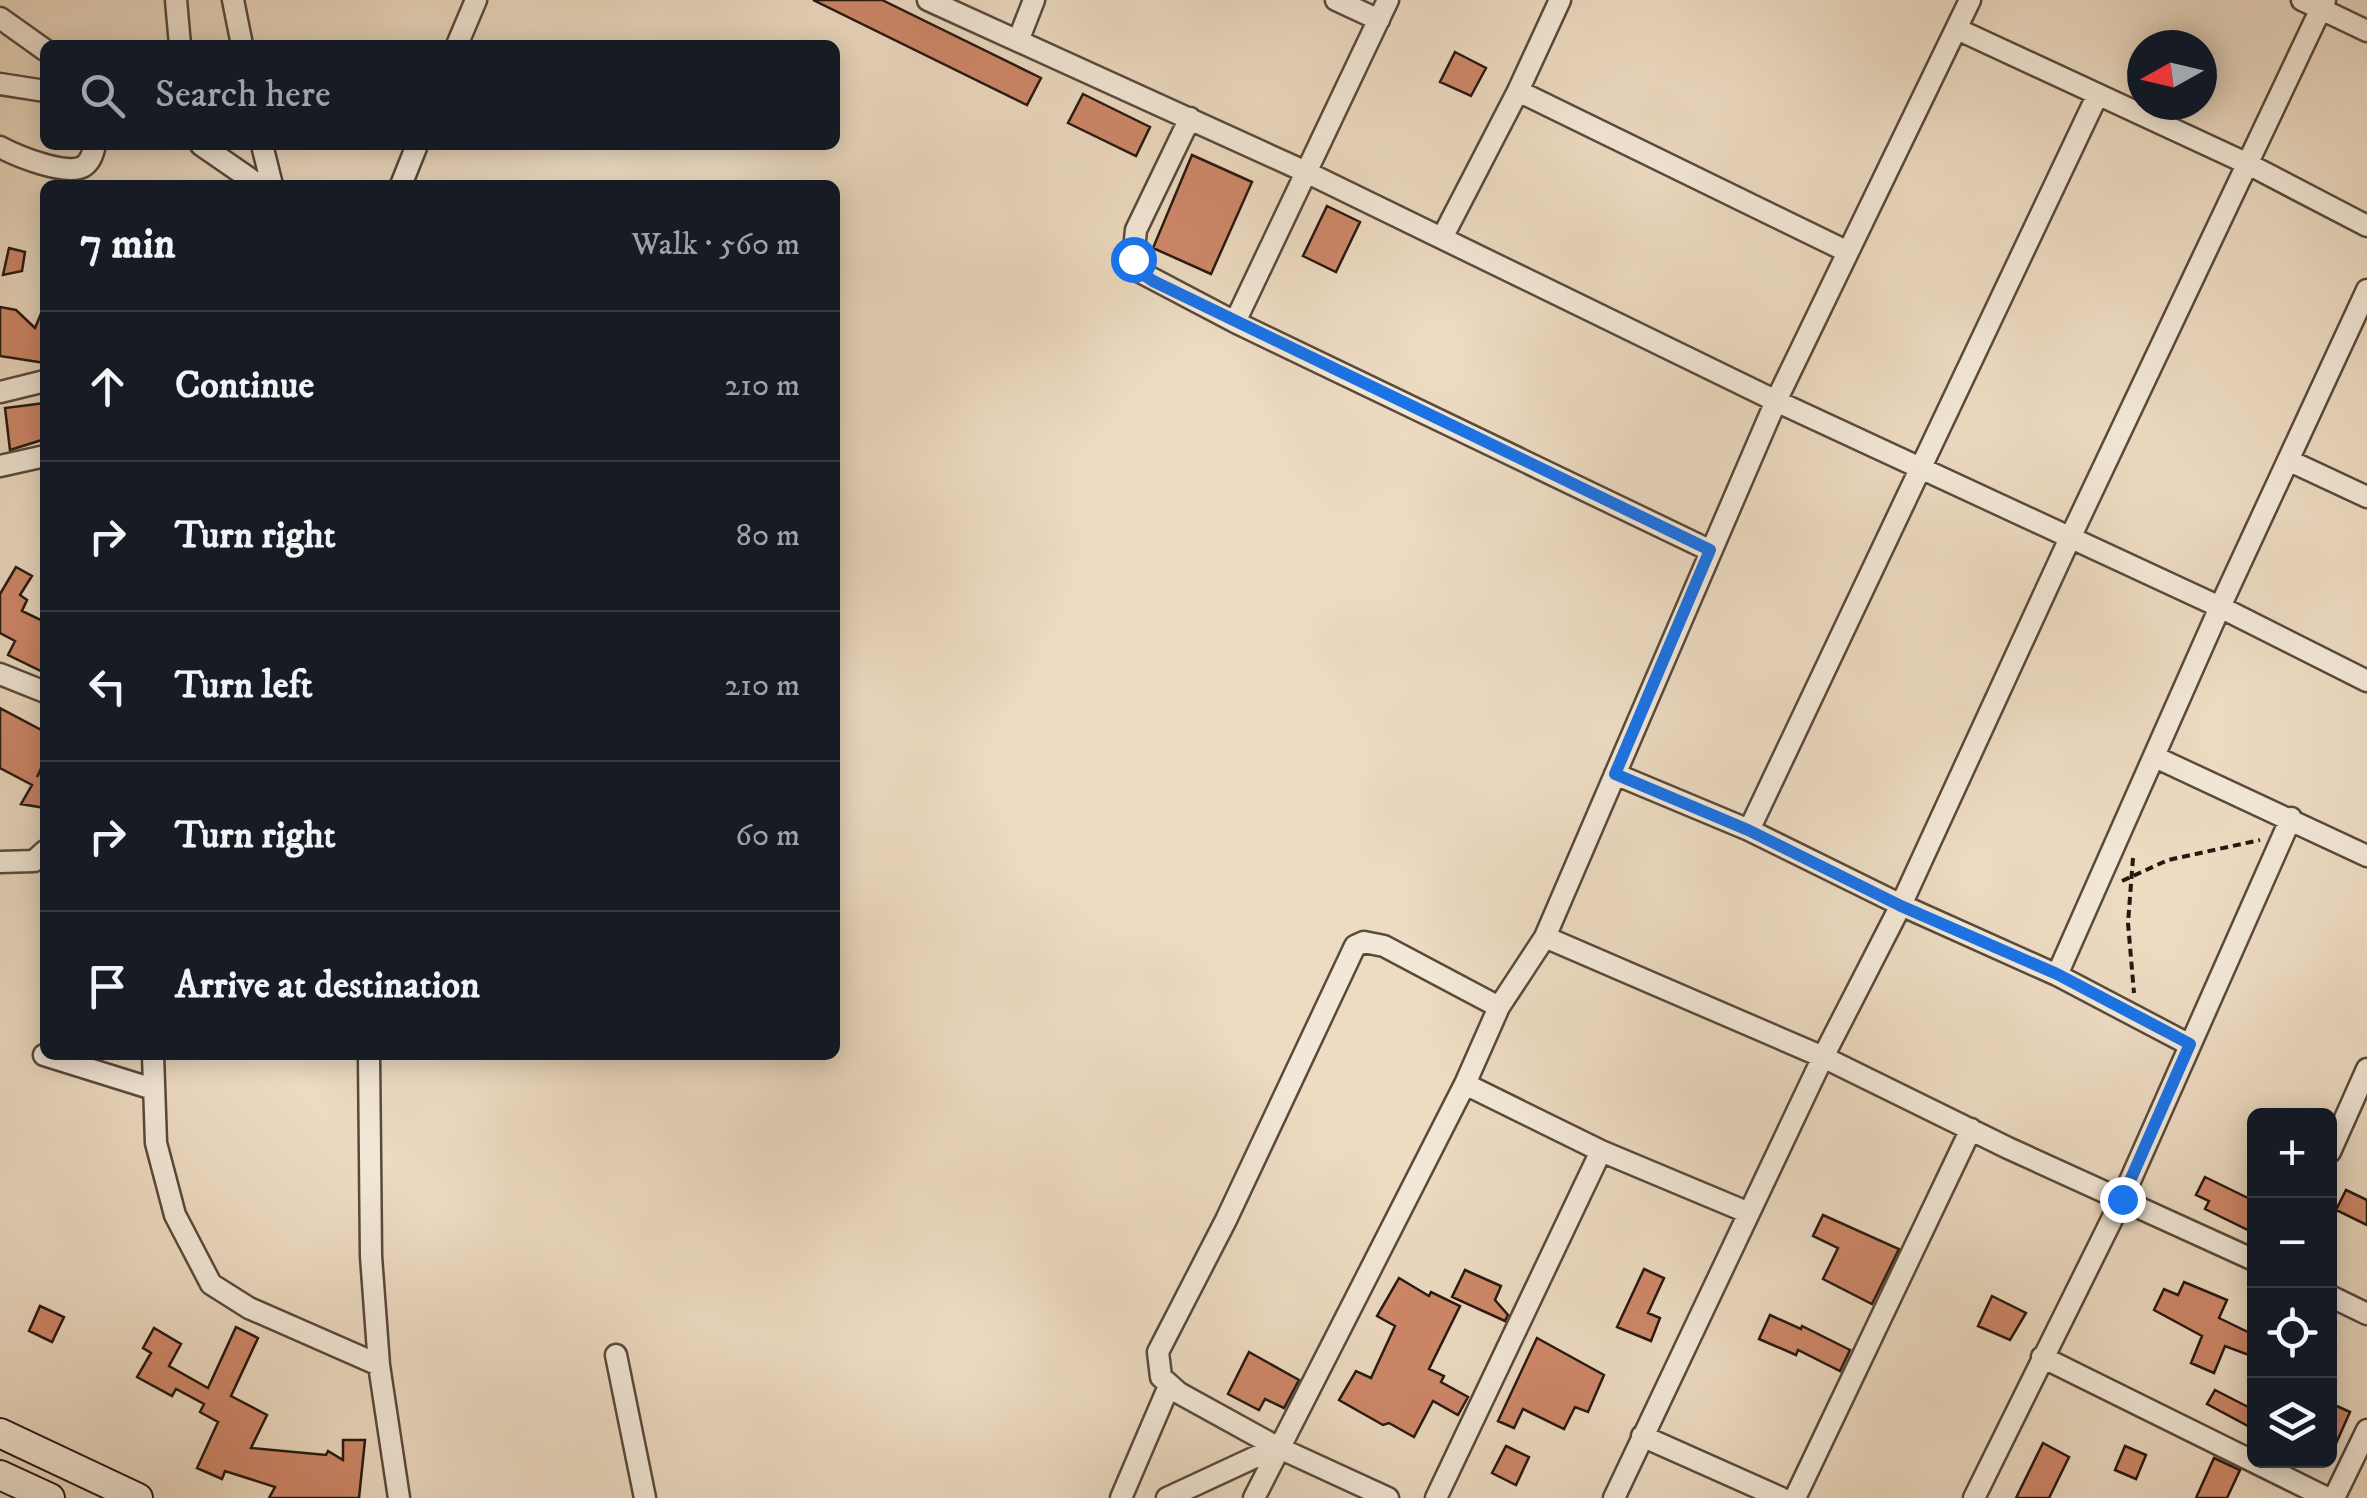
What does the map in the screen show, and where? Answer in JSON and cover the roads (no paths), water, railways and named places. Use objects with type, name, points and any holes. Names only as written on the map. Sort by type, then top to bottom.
[{"type":"main road","points":[[0,1434],[138,1498]]},
{"type":"main road","points":[[0,1476],[50,1498]]},
{"type":"street","points":[[176,0],[180,40]]},
{"type":"street","points":[[233,0],[241,40]]},
{"type":"street","points":[[460,40],[476,0]]},
{"type":"street","points":[[928,0],[1306,172],[1776,401],[2220,607],[2367,681]]},
{"type":"street","points":[[1018,41],[1034,0]]},
{"type":"street","points":[[1336,0],[1379,20]]},
{"type":"street","points":[[1235,322],[1388,0]]},
{"type":"street","points":[[1442,238],[1560,0]]},
{"type":"street","points":[[1254,1498],[1464,1084],[1499,1006],[1546,936],[1776,401],[1970,0]]},
{"type":"street","points":[[1614,1498],[1823,1056],[1901,906],[2248,164],[2316,3],[2367,32]]},
{"type":"street","points":[[0,18],[40,46]]},
{"type":"street","points":[[1957,29],[2248,164],[2367,226]]},
{"type":"street","points":[[0,84],[40,90]]},
{"type":"street","points":[[1518,91],[1846,250]]},
{"type":"street","points":[[1748,830],[2097,96]]},
{"type":"street","points":[[1190,118],[1136,230],[1133,259],[1140,272],[1235,322],[1710,550]]},
{"type":"street","points":[[0,148],[64,170],[75,170],[91,158],[93,150]]},
{"type":"street","points":[[208,150],[251,180]]},
{"type":"street","points":[[263,150],[271,180]]},
{"type":"street","points":[[403,180],[415,150]]},
{"type":"street","points":[[2057,974],[2220,607],[2367,290]]},
{"type":"street","points":[[0,392],[40,382]]},
{"type":"street","points":[[2290,461],[2367,497]]},
{"type":"street","points":[[0,466],[40,462]]},
{"type":"street","points":[[0,674],[40,690]]},
{"type":"street","points":[[2155,756],[2288,826],[2367,856]]},
{"type":"street","points":[[1615,774],[1748,830],[1901,906],[2057,974],[2190,1044]]},
{"type":"street","points":[[1976,1497],[2122,1199],[2288,826]]},
{"type":"street","points":[[0,862],[34,862],[40,856]]},
{"type":"street","points":[[1546,936],[1823,1056],[1971,1130],[2247,1257]]},
{"type":"street","points":[[1388,1498],[1278,1447],[1169,1386],[1161,1377],[1158,1352],[1226,1220],[1355,946],[1364,942],[1384,946],[1499,1006]]},
{"type":"street","points":[[61,1060],[153,1088]]},
{"type":"street","points":[[153,1060],[156,1143],[176,1215],[211,1284],[249,1308],[379,1364]]},
{"type":"street","points":[[369,1060],[371,1256],[379,1364],[399,1498]]},
{"type":"street","points":[[2337,1136],[2367,1069]]},
{"type":"street","points":[[1464,1084],[1601,1151],[1749,1213]]},
{"type":"street","points":[[1794,1498],[1971,1130]]},
{"type":"street","points":[[1436,1498],[1601,1151]]},
{"type":"street","points":[[2337,1299],[2367,1314]]},
{"type":"street","points":[[616,1354],[645,1498]]},
{"type":"street","points":[[2042,1357],[2331,1498],[2367,1430]]},
{"type":"street","points":[[1120,1498],[1169,1386]]},
{"type":"street","points":[[1642,1436],[1781,1498]]},
{"type":"street","points":[[1167,1498],[1278,1447]]}]
